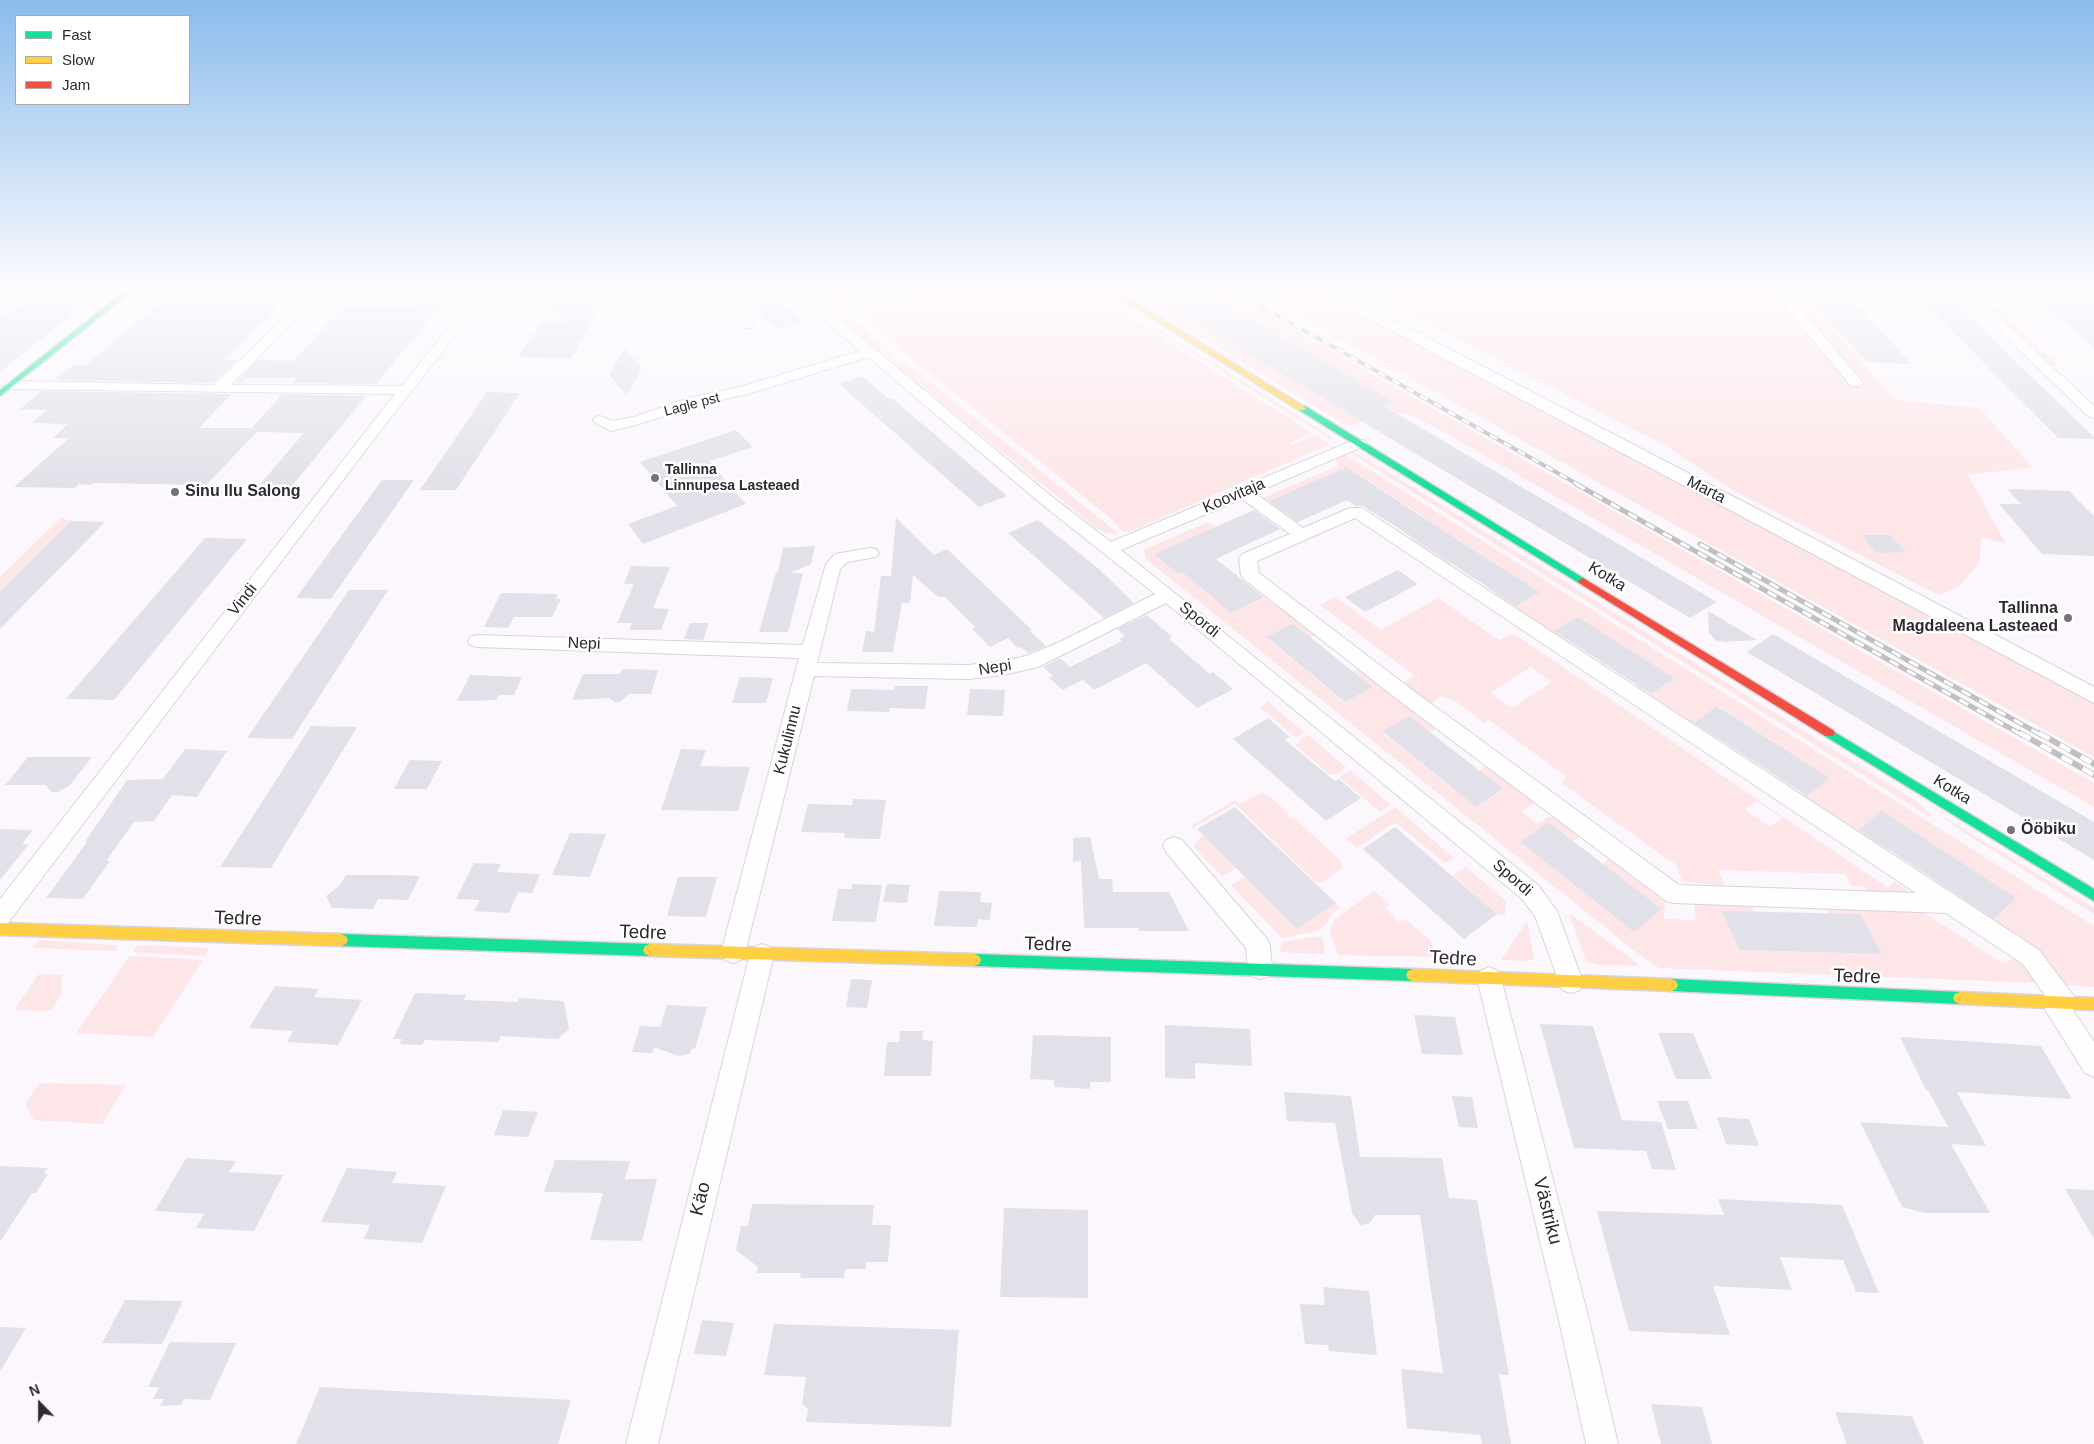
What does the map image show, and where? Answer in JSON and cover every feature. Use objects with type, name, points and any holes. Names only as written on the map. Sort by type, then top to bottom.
[{"type":"street","points":[[0,394],[51,353]]},
{"type":"street","points":[[218,389],[255,353]]},
{"type":"street","name":"Vindi","points":[[0,916],[435,353]]},
{"type":"street","name":"Lagle pst","points":[[600,420],[611,426],[636,421],[694,402],[744,391],[866,353]]},
{"type":"street","name":"Spordi","points":[[872,353],[1046,499],[1168,595],[1530,892],[1545,911],[1571,982]]},
{"type":"street","name":"Kotka","points":[[1213,353],[2094,896]]},
{"type":"street","name":"Marta","points":[[1447,353],[1784,530],[2094,696]]},
{"type":"street","points":[[1831,353],[1856,383]]},
{"type":"street","points":[[2030,353],[2094,414]]},
{"type":"street","points":[[12,385],[406,390]]},
{"type":"street","name":"Koovitaja","points":[[1109,549],[1359,443]]},
{"type":"street","points":[[1243,492],[1302,535]]},
{"type":"street","points":[[1951,904],[1674,894],[1404,694],[1250,575],[1248,558],[1356,511],[1951,904],[2031,957],[2060,1003],[2094,1065]]},
{"type":"street","name":"Kukulinnu","points":[[733,953],[832,568],[840,558],[870,553]]},
{"type":"street","name":"Nepi","points":[[477,641],[808,660],[968,672],[1003,668],[1031,662],[1168,595]]},
{"type":"street","points":[[1174,846],[1258,945],[1260,969]]},
{"type":"street","name":"Tedre","points":[[0,929],[1260,969],[2094,1004]]},
{"type":"street","name":"Käo","points":[[642,1444],[762,954]]},
{"type":"street","name":"Västriku","points":[[1489,978],[1572,1311],[1602,1444]]},
{"type":"shaded area","points":[[880,353],[895,354],[886,358]]},
{"type":"shaded area","points":[[905,353],[1186,353],[1312,433],[1289,443],[1292,445],[1316,435],[1328,443],[1328,445],[1129,532],[1124,532],[1112,522],[1114,521]]},
{"type":"shaded area","points":[[1193,353],[1199,353],[1329,435],[1333,441]]},
{"type":"shaded area","points":[[1228,353],[1336,353],[2094,783],[2094,807],[1435,427],[1406,413],[1393,413],[1369,418],[1354,425],[1343,424]]},
{"type":"shaded area","points":[[1366,353],[1434,353],[2094,704],[2094,757]]},
{"type":"shaded area","points":[[1485,353],[1854,353],[1896,400],[1980,408],[2032,467],[1968,475],[2006,544],[1981,537],[1980,561],[1961,585],[1939,595],[1729,488],[1664,445]]},
{"type":"shaded area","points":[[2037,353],[2046,353],[2057,364],[2049,365]]},
{"type":"shaded area","points":[[897,360],[904,361],[1119,534],[1105,533],[1095,527],[891,362]]},
{"type":"shaded area","points":[[1349,452],[1358,454],[1445,507],[1913,799],[1931,814],[1928,816]]},
{"type":"shaded area","points":[[1343,453],[2094,926],[2094,987],[2056,985],[2029,952],[2034,946],[2009,929],[2003,935],[1956,904],[1963,898],[1994,919],[2016,898],[1888,849],[1881,855],[1773,783],[1779,779],[1806,796],[1830,778],[1718,706],[1694,723],[1718,739],[1712,743],[1631,688],[1636,685],[1650,694],[1673,678],[1578,617],[1554,631],[1567,640],[1561,643],[1491,596],[1497,593],[1539,591],[1457,539],[1434,551],[1452,563],[1446,567],[1408,541],[1414,533],[1408,527],[1425,518],[1348,467],[1269,501],[1298,522],[1290,525],[1260,499],[1338,466],[1336,456]]},
{"type":"shaded area","points":[[61,518],[71,521],[0,591],[0,577]]},
{"type":"shaded area","points":[[1208,522],[1215,527],[1155,554],[1182,572],[1231,613],[1264,597],[1317,634],[1310,638],[1293,624],[1266,638],[1344,702],[1371,687],[1353,672],[1360,668],[1436,726],[1436,729],[1430,732],[1409,716],[1382,732],[1476,807],[1503,790],[1479,771],[1486,766],[1490,767],[1536,802],[1522,811],[1537,824],[1548,817],[1555,818],[1580,837],[1573,841],[1548,822],[1520,842],[1634,932],[1661,909],[1603,864],[1609,859],[1665,902],[1664,919],[1696,920],[1694,904],[1696,903],[1751,906],[1754,912],[1722,911],[1739,950],[1881,954],[1860,915],[1829,914],[1825,907],[1923,912],[2002,963],[2016,958],[2038,983],[1659,968],[1632,949],[1146,559],[1144,551],[1148,548]]},
{"type":"shaded area","points":[[1335,597],[1381,630],[1438,598],[1499,640],[1514,634],[1888,888],[1894,882],[1912,893],[1868,892],[1865,887],[1851,885],[1845,874],[1718,870],[1725,886],[1682,881],[1675,861],[1670,861],[1563,784],[1562,781],[1567,777],[1489,720],[1484,723],[1458,703],[1442,696],[1427,706],[1402,684],[1414,675],[1320,605]],"holes":[[[1531,667],[1552,682],[1512,708],[1490,693]],[[1757,801],[1782,818],[1770,827],[1745,809]]]},
{"type":"shaded area","points":[[1268,702],[1304,732],[1297,737],[1292,735],[1260,707]]},
{"type":"shaded area","points":[[1308,735],[1346,767],[1340,773],[1330,775],[1295,745],[1301,741],[1300,739]]},
{"type":"shaded area","points":[[1351,771],[1391,805],[1380,812],[1341,779],[1340,776]]},
{"type":"shaded area","points":[[1262,793],[1270,796],[1288,813],[1289,818],[1294,818],[1340,860],[1343,867],[1324,881],[1317,883],[1235,804],[1193,828],[1191,826],[1235,800],[1239,804]]},
{"type":"shaded area","points":[[1395,807],[1454,858],[1445,863],[1396,823],[1390,825],[1357,848],[1345,839]]},
{"type":"shaded area","points":[[1934,811],[2094,908],[2094,914],[1957,828]]},
{"type":"shaded area","points":[[1203,835],[1236,868],[1222,876],[1195,848],[1195,843]]},
{"type":"shaded area","points":[[1466,867],[1506,901],[1505,915],[1497,914],[1453,876]]},
{"type":"shaded area","points":[[1245,877],[1297,929],[1336,903],[1339,908],[1318,931],[1282,938],[1231,885]]},
{"type":"shaded area","points":[[1374,891],[1390,905],[1385,908],[1399,922],[1405,919],[1430,940],[1437,957],[1338,955],[1330,931],[1334,920]]},
{"type":"shaded area","points":[[1569,913],[1639,966],[1597,965],[1586,961]]},
{"type":"shaded area","points":[[1527,921],[1534,959],[1529,961],[1501,960]]},
{"type":"shaded area","points":[[1321,936],[1325,947],[1323,954],[1279,952],[1282,942]]},
{"type":"shaded area","points":[[39,940],[116,945],[117,948],[116,951],[33,948]]},
{"type":"shaded area","points":[[138,945],[210,948],[204,956],[133,952]]},
{"type":"shaded area","points":[[130,956],[203,960],[153,1037],[76,1033]]},
{"type":"shaded area","points":[[39,974],[62,975],[61,996],[50,1011],[14,1010]]},
{"type":"shaded area","points":[[45,1083],[126,1085],[102,1124],[34,1120],[25,1104],[38,1085]]},
{"type":"building","points":[[0,353],[23,353],[0,372]]},
{"type":"building","points":[[100,353],[232,353],[225,360],[237,360],[213,383],[54,380],[73,365],[86,365]]},
{"type":"building","points":[[300,353],[401,353],[376,384],[292,383],[297,378],[247,378],[242,383],[236,383],[258,360],[293,361]]},
{"type":"building","points":[[521,353],[574,353],[571,358],[518,357]]},
{"type":"building","points":[[622,353],[629,353],[642,368],[627,395],[609,375]]},
{"type":"building","points":[[1248,353],[1310,353],[1394,402],[1384,406],[1717,602],[1690,618]]},
{"type":"building","points":[[1859,353],[1902,353],[1912,364],[1867,362]]},
{"type":"building","points":[[1974,353],[2007,353],[2094,439],[2058,438]]},
{"type":"building","points":[[862,376],[889,399],[892,398],[1007,496],[979,507],[839,384]]},
{"type":"building","points":[[41,391],[232,394],[199,428],[252,428],[282,394],[366,396],[282,498],[248,498],[304,433],[257,432],[206,485],[93,483],[92,485],[79,484],[75,488],[14,487],[69,438],[53,438],[68,424],[31,423],[47,410],[19,410]]},
{"type":"building","points":[[487,392],[520,393],[456,490],[420,490]]},
{"type":"building","points":[[736,430],[753,447],[709,461],[746,504],[643,544],[628,524],[677,506],[640,462]]},
{"type":"building","points":[[1347,467],[1540,592],[1516,606],[1363,506],[1356,506],[1347,500],[1298,522],[1269,501]]},
{"type":"building","points":[[382,480],[414,480],[331,599],[296,598]]},
{"type":"building","points":[[2007,489],[2069,491],[2094,516],[2094,556],[2042,554],[1999,504],[2021,504]]},
{"type":"building","points":[[1254,510],[1280,529],[1216,559],[1264,597],[1231,613],[1182,572],[1178,574],[1154,554]]},
{"type":"building","points":[[896,518],[934,555],[947,549],[1032,630],[1030,631],[1046,646],[1028,653],[1021,647],[1018,648],[1008,638],[990,647],[972,629],[975,627],[945,597],[938,597],[913,575],[910,603],[902,603],[893,652],[862,652],[866,631],[874,632],[881,576],[891,576]]},
{"type":"building","points":[[1038,520],[1099,569],[1134,603],[1104,618],[1008,533]]},
{"type":"building","points":[[71,521],[105,522],[0,629],[0,591]]},
{"type":"building","points":[[1861,535],[1890,535],[1906,552],[1877,553]]},
{"type":"building","points":[[205,538],[247,539],[114,700],[66,699]]},
{"type":"building","points":[[815,546],[811,564],[790,573],[803,573],[788,632],[759,632],[776,572],[778,572],[783,548]]},
{"type":"building","points":[[631,566],[670,567],[653,608],[669,609],[661,630],[629,630],[632,623],[617,623],[634,584],[624,584]]},
{"type":"building","points":[[1398,570],[1418,584],[1365,612],[1345,597]]},
{"type":"building","points":[[349,590],[388,590],[292,739],[247,738]]},
{"type":"building","points":[[501,593],[558,594],[555,599],[561,599],[552,617],[514,617],[508,628],[484,627]]},
{"type":"building","points":[[1708,611],[1757,640],[1725,642],[1715,640],[1709,633]]},
{"type":"building","points":[[1147,615],[1172,637],[1169,639],[1210,674],[1213,672],[1233,689],[1197,708],[1146,663],[1094,690],[1083,680],[1063,690],[1049,678],[1053,676],[1043,667],[1060,658],[1070,667],[1122,641],[1119,639],[1125,636],[1117,629]]},
{"type":"building","points":[[1578,617],[1674,678],[1651,694],[1554,631]]},
{"type":"building","points":[[690,623],[709,623],[703,640],[684,639]]},
{"type":"building","points":[[1293,624],[1372,687],[1345,702],[1266,637]]},
{"type":"building","points":[[1773,634],[2094,822],[2094,860],[1747,652]]},
{"type":"building","points":[[624,669],[658,670],[651,694],[629,694],[620,702],[614,702],[609,698],[572,700],[583,674],[618,674]]},
{"type":"building","points":[[470,675],[522,677],[514,695],[499,695],[496,700],[457,701]]},
{"type":"building","points":[[740,677],[773,678],[766,703],[732,703]]},
{"type":"building","points":[[895,686],[928,686],[925,709],[890,708],[889,712],[847,711],[851,689],[894,690]]},
{"type":"building","points":[[970,689],[1005,690],[1003,716],[967,715]]},
{"type":"building","points":[[1717,706],[1830,778],[1807,796],[1694,723]]},
{"type":"building","points":[[1409,716],[1503,789],[1476,807],[1382,731]]},
{"type":"building","points":[[1268,718],[1290,737],[1285,740],[1335,781],[1339,779],[1361,798],[1326,821],[1233,739]]},
{"type":"building","points":[[311,726],[357,727],[271,868],[220,867]]},
{"type":"building","points":[[185,749],[227,751],[197,797],[172,795],[154,821],[134,822],[106,861],[110,861],[83,899],[46,898],[87,842],[85,842],[127,780],[163,779]]},
{"type":"building","points":[[681,749],[706,750],[700,766],[750,767],[738,811],[661,810]]},
{"type":"building","points":[[28,757],[92,757],[70,785],[58,792],[51,792],[46,785],[5,785]]},
{"type":"building","points":[[410,760],[442,761],[427,789],[394,789]]},
{"type":"building","points":[[853,799],[886,800],[880,839],[844,838],[845,833],[801,832],[808,804],[852,805]]},
{"type":"building","points":[[1235,807],[1336,903],[1297,929],[1197,829]]},
{"type":"building","points":[[1882,811],[2016,898],[1994,919],[1859,830]]},
{"type":"building","points":[[1548,822],[1662,909],[1634,932],[1520,842]]},
{"type":"building","points":[[1395,827],[1497,914],[1464,939],[1363,849]]},
{"type":"building","points":[[0,829],[33,830],[22,844],[29,844],[0,880]]},
{"type":"building","points":[[570,833],[606,834],[590,877],[552,875]]},
{"type":"building","points":[[1090,837],[1099,879],[1112,879],[1113,892],[1169,892],[1189,931],[1139,931],[1139,928],[1084,928],[1081,861],[1073,862],[1073,838]]},
{"type":"building","points":[[474,863],[501,864],[497,872],[540,874],[532,893],[518,892],[509,913],[474,911],[480,900],[456,899]]},
{"type":"building","points":[[346,875],[420,876],[408,900],[378,899],[373,909],[332,908],[326,896],[340,885]]},
{"type":"building","points":[[678,877],[717,877],[706,917],[667,916]]},
{"type":"building","points":[[852,884],[882,885],[876,922],[832,921],[838,889],[852,889]]},
{"type":"building","points":[[887,884],[910,885],[907,903],[883,902]]},
{"type":"building","points":[[939,891],[981,892],[980,902],[992,903],[990,920],[978,919],[977,927],[934,926]]},
{"type":"building","points":[[1722,911],[1860,914],[1882,954],[1739,950]]},
{"type":"building","points":[[851,979],[872,980],[867,1008],[846,1007]]},
{"type":"building","points":[[275,986],[319,989],[314,997],[362,1000],[338,1045],[287,1042],[293,1031],[249,1028]]},
{"type":"building","points":[[415,993],[466,995],[464,1000],[518,1002],[519,998],[564,1001],[569,1029],[558,1039],[501,1036],[498,1042],[425,1040],[422,1045],[399,1044],[402,1039],[393,1039]]},
{"type":"building","points":[[667,1005],[707,1007],[695,1049],[692,1048],[689,1054],[678,1056],[654,1047],[652,1053],[632,1052],[640,1026],[660,1027]]},
{"type":"building","points":[[1414,1015],[1455,1017],[1463,1055],[1422,1054]]},
{"type":"building","points":[[1540,1024],[1593,1026],[1622,1120],[1661,1122],[1676,1170],[1652,1169],[1646,1151],[1574,1148]]},
{"type":"building","points":[[1165,1025],[1250,1029],[1252,1066],[1195,1063],[1195,1079],[1165,1078]]},
{"type":"building","points":[[900,1031],[923,1031],[922,1040],[933,1041],[931,1076],[884,1076],[887,1042],[899,1042]]},
{"type":"building","points":[[1658,1033],[1693,1033],[1712,1079],[1676,1079]]},
{"type":"building","points":[[1033,1035],[1111,1037],[1111,1082],[1090,1082],[1090,1089],[1054,1087],[1054,1080],[1030,1079]]},
{"type":"building","points":[[1900,1037],[2041,1046],[2072,1099],[1957,1092],[1986,1146],[1951,1144],[1990,1213],[1925,1213],[1902,1207],[1860,1122],[1948,1127],[1928,1090],[1926,1090]]},
{"type":"building","points":[[1284,1092],[1351,1096],[1360,1157],[1442,1158],[1449,1198],[1477,1200],[1509,1375],[1499,1374],[1511,1444],[1482,1444],[1480,1435],[1407,1428],[1401,1369],[1443,1373],[1420,1215],[1375,1215],[1370,1223],[1360,1225],[1352,1213],[1335,1123],[1287,1121]]},
{"type":"building","points":[[1452,1096],[1472,1097],[1478,1128],[1459,1127]]},
{"type":"building","points":[[1657,1101],[1688,1101],[1698,1129],[1668,1129]]},
{"type":"building","points":[[503,1110],[538,1112],[528,1137],[494,1135]]},
{"type":"building","points":[[1717,1117],[1749,1119],[1759,1146],[1726,1144]]},
{"type":"building","points":[[186,1158],[236,1161],[229,1172],[283,1175],[254,1231],[196,1228],[204,1214],[155,1211]]},
{"type":"building","points":[[555,1160],[630,1161],[625,1179],[657,1179],[642,1241],[590,1240],[603,1193],[544,1192]]},
{"type":"building","points":[[0,1166],[48,1168],[44,1174],[48,1174],[36,1193],[32,1193],[0,1242]]},
{"type":"building","points":[[347,1168],[397,1172],[392,1183],[446,1186],[422,1243],[364,1239],[370,1225],[321,1222]]},
{"type":"building","points":[[2065,1189],[2094,1190],[2094,1239]]},
{"type":"building","points":[[1718,1199],[1842,1205],[1879,1293],[1856,1292],[1843,1260],[1780,1257],[1792,1290],[1713,1286],[1730,1335],[1629,1331],[1597,1211],[1724,1215]]},
{"type":"building","points":[[752,1204],[874,1205],[872,1225],[891,1225],[888,1262],[866,1262],[866,1269],[845,1269],[844,1278],[800,1278],[801,1273],[757,1273],[758,1267],[736,1250],[741,1226],[748,1226]]},
{"type":"building","points":[[1004,1208],[1088,1210],[1088,1298],[1000,1297]]},
{"type":"building","points":[[1323,1287],[1369,1291],[1377,1355],[1329,1351],[1328,1345],[1305,1344],[1300,1304],[1325,1305]]},
{"type":"building","points":[[125,1300],[183,1301],[162,1344],[102,1343]]},
{"type":"building","points":[[702,1320],[734,1323],[726,1356],[694,1354]]},
{"type":"building","points":[[774,1324],[959,1330],[951,1427],[806,1422],[808,1409],[802,1404],[806,1377],[764,1375]]},
{"type":"building","points":[[0,1327],[26,1328],[0,1372]]},
{"type":"building","points":[[170,1342],[236,1343],[210,1400],[184,1399],[181,1405],[160,1406],[164,1399],[153,1399],[159,1387],[148,1387]]},
{"type":"building","points":[[320,1387],[571,1400],[558,1444],[296,1444]]},
{"type":"building","points":[[1651,1404],[1702,1407],[1712,1444],[1661,1444]]},
{"type":"building","points":[[1835,1412],[1912,1416],[1924,1444],[1847,1444]]},
{"type":"railway","points":[[1345,353],[1579,485]]},
{"type":"railway","points":[[1576,484],[2022,735]]},
{"type":"railway","points":[[1700,544],[2041,735]]},
{"type":"railway","points":[[2020,733],[2094,775]]},
{"type":"railway","points":[[2039,733],[2094,764]]},
{"type":"traffic: fast","points":[[0,394],[51,353]]},
{"type":"traffic: fast","points":[[1302,408],[1583,581]]},
{"type":"traffic: fast","points":[[1829,733],[2094,896]]},
{"type":"traffic: fast","points":[[341,940],[650,950]]},
{"type":"traffic: fast","points":[[974,960],[1413,975]]},
{"type":"traffic: fast","points":[[1671,985],[1960,998]]},
{"type":"traffic: slow","points":[[1213,353],[1302,408]]},
{"type":"traffic: slow","points":[[0,929],[341,940]]},
{"type":"traffic: slow","points":[[650,950],[974,960]]},
{"type":"traffic: slow","points":[[1413,975],[1671,985]]},
{"type":"traffic: slow","points":[[1960,998],[2094,1004]]},
{"type":"traffic: jam","points":[[1583,581],[1829,733]]},
{"type":"place","name":"Tallinna Linnupesa Lasteaed","points":[[655,478]]},
{"type":"place","name":"Sinu Ilu Salong","points":[[175,492]]},
{"type":"place","name":"Tallinna Magdaleena Lasteaed","points":[[2068,618]]},
{"type":"place","name":"Ööbiku","points":[[2011,830]]}]
